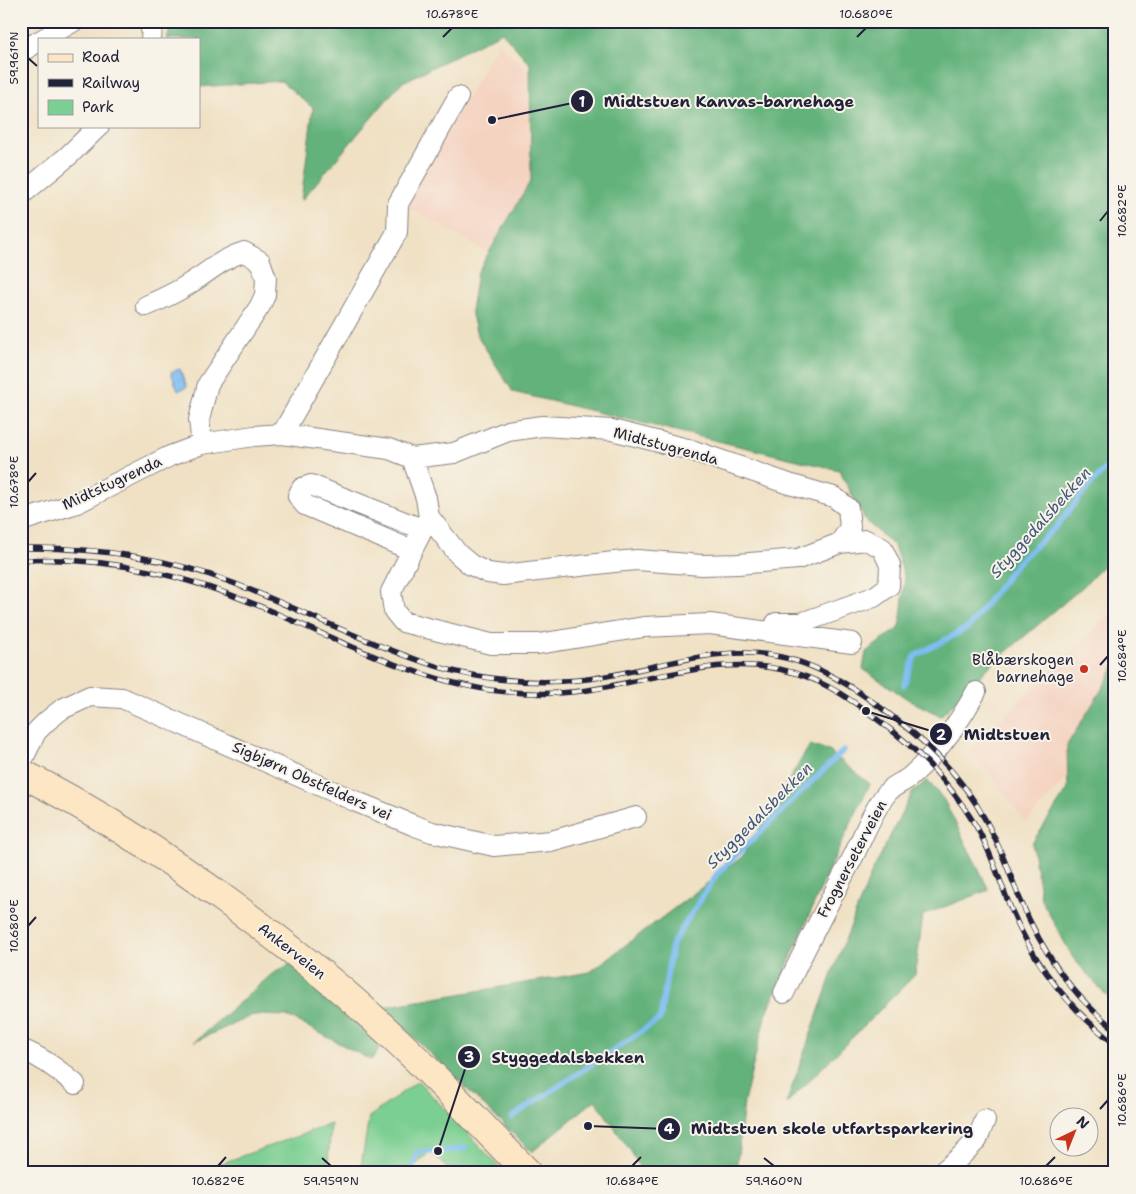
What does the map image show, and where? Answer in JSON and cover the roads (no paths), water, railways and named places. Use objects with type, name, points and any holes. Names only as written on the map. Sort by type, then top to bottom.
[{"type":"main road","name":"Ankerveien","points":[[21,773],[92,811],[160,854],[247,916],[303,959],[357,1004],[406,1049],[528,1173]]},
{"type":"street","points":[[45,38],[74,21]]},
{"type":"street","points":[[147,21],[151,26],[151,38]]},
{"type":"street","points":[[21,52],[38,42]]},
{"type":"street","points":[[282,434],[397,232],[398,204],[458,97]]},
{"type":"street","points":[[21,195],[68,156],[97,128]]},
{"type":"street","points":[[146,306],[191,283],[231,256],[244,252],[260,261],[266,278],[265,295],[260,306],[208,384],[199,420],[202,444]]},
{"type":"street","name":"Midtstugrenda","points":[[21,521],[77,503],[170,456],[202,444],[282,434],[389,448],[412,458],[454,454],[508,431],[542,426],[612,430],[691,450],[789,484],[834,497],[848,508],[850,527],[840,543]]},
{"type":"street","points":[[404,546],[305,505],[298,496],[302,488],[311,485],[426,523],[471,565],[488,573],[503,576],[637,560],[702,565],[798,559],[840,543],[866,540],[882,548],[890,565],[889,586],[874,597],[801,623],[644,627],[538,644],[491,644],[402,622],[394,611],[391,592],[426,523],[426,498],[412,458]]},
{"type":"street","points":[[710,624],[852,643]]},
{"type":"street","name":"Frognerseterveien","points":[[784,993],[828,901],[880,802],[888,792],[910,777],[940,747],[968,707],[976,692]]},
{"type":"street","name":"Sigbjørn Obstfelders vei","points":[[21,763],[36,732],[62,709],[90,696],[122,698],[357,802],[432,832],[494,846],[551,842],[636,817]]},
{"type":"street","points":[[21,1049],[63,1073],[75,1084]]},
{"type":"street","points":[[941,1173],[977,1140],[985,1120]]},
{"type":"water","points":[[180,369],[187,387],[178,391],[171,372]]},
{"type":"waterway","name":"Styggedalsbekken","points":[[904,685],[915,656],[969,627],[1016,564],[1057,526],[1088,487],[1115,459]]},
{"type":"waterway","name":"Styggedalsbekken","points":[[512,1117],[660,1019],[672,944],[717,874],[844,750]]},
{"type":"waterway","name":"Styggedalsbekken","points":[[411,1173],[417,1152],[448,1151],[466,1148]]},
{"type":"railway","points":[[21,548],[75,549],[129,555],[182,566],[251,590],[410,657],[450,670],[477,676],[526,681],[591,679],[694,658],[737,653],[781,657],[815,668],[863,695],[918,737],[940,758],[970,794],[991,830],[1028,918],[1048,953],[1071,987],[1099,1016],[1115,1029]]},
{"type":"railway","points":[[21,560],[82,561],[112,564],[142,569],[200,584],[257,605],[342,643],[400,666],[430,676],[490,690],[539,693],[576,692],[698,669],[725,666],[780,669],[819,682],[853,702],[895,733],[950,788],[982,836],[1021,931],[1042,967],[1082,1016],[1115,1044]]},
{"type":"place","name":"Midtstuen Kanvas-barnehage","points":[[492,120]]},
{"type":"place","name":"Blåbærskogen barnehage","points":[[1084,669]]},
{"type":"place","name":"Midtstuen","points":[[866,711]]},
{"type":"place","name":"Midtstuen skole utfartsparkering","points":[[588,1126]]},
{"type":"place","name":"Styggedalsbekken","points":[[438,1151]]}]
